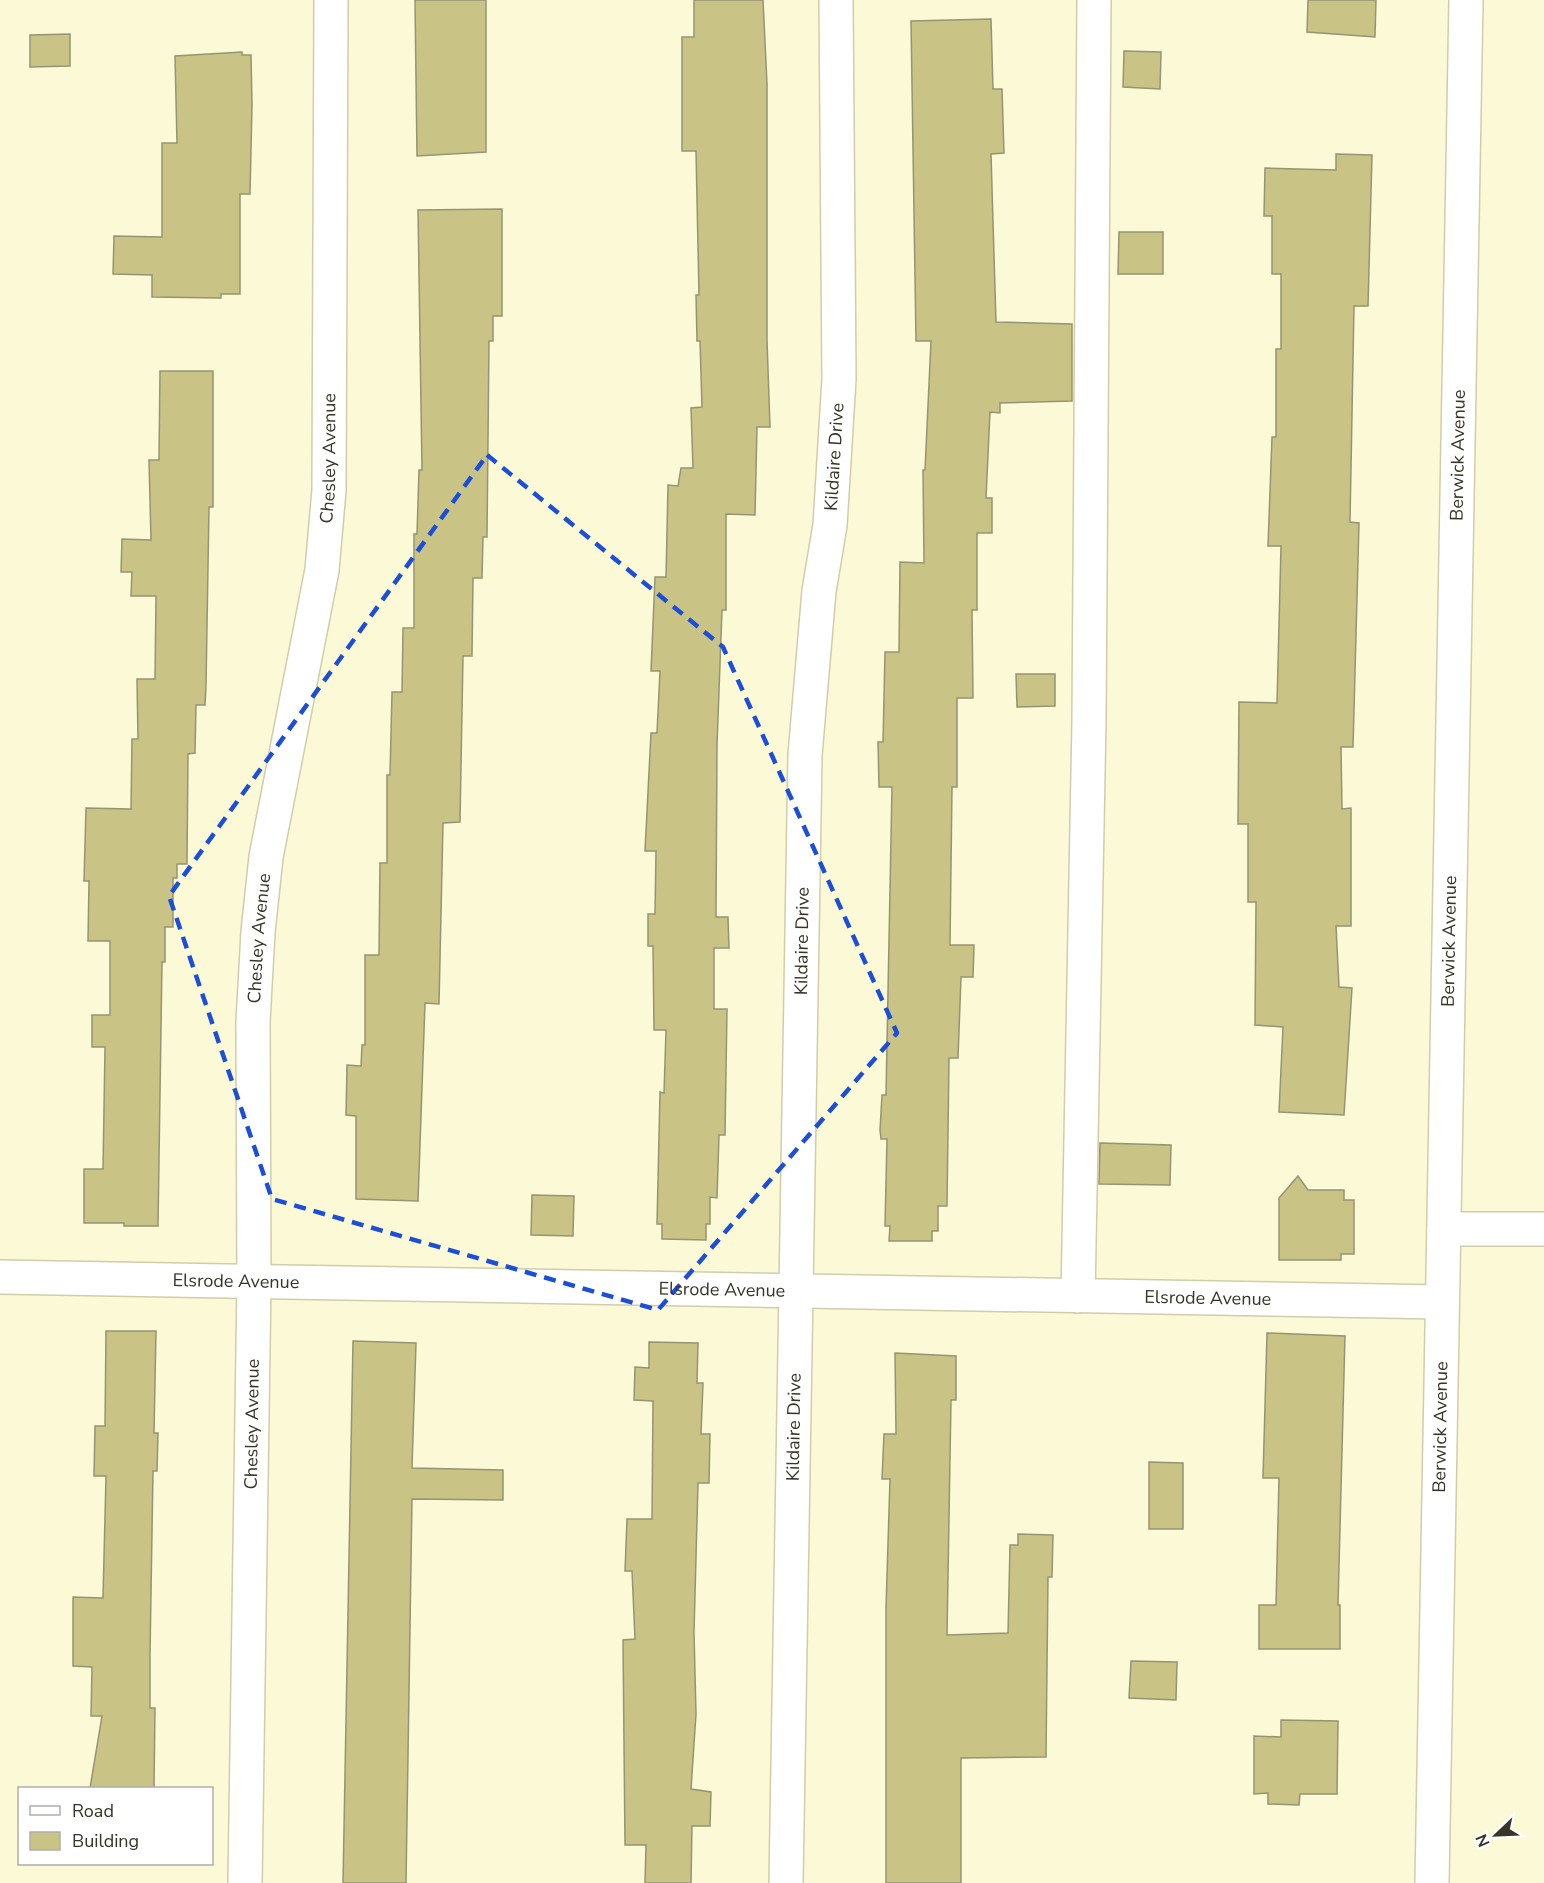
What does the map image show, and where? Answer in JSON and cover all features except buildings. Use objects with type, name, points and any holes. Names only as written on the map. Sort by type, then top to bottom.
[{"type":"street","name":"Chesley Avenue","points":[[245,1883],[254,1281],[253,1022],[258,932],[266,857],[321,581],[329,490],[331,0]]},
{"type":"street","name":"Kildaire Drive","points":[[786,1883],[798,1291],[805,755],[819,591],[830,525],[839,380],[836,0]]},
{"type":"street","points":[[1078,1296],[1089,722],[1094,0]]},
{"type":"street","name":"Berwick Avenue","points":[[1432,1883],[1466,0]]},
{"type":"street","points":[[1444,1229],[1544,1229]]},
{"type":"street","name":"Elsrode Avenue","points":[[0,1276],[1442,1302]]},
{"type":"highlighted area","points":[[487,455],[723,647],[897,1033],[658,1310],[272,1199],[169,896]]}]
